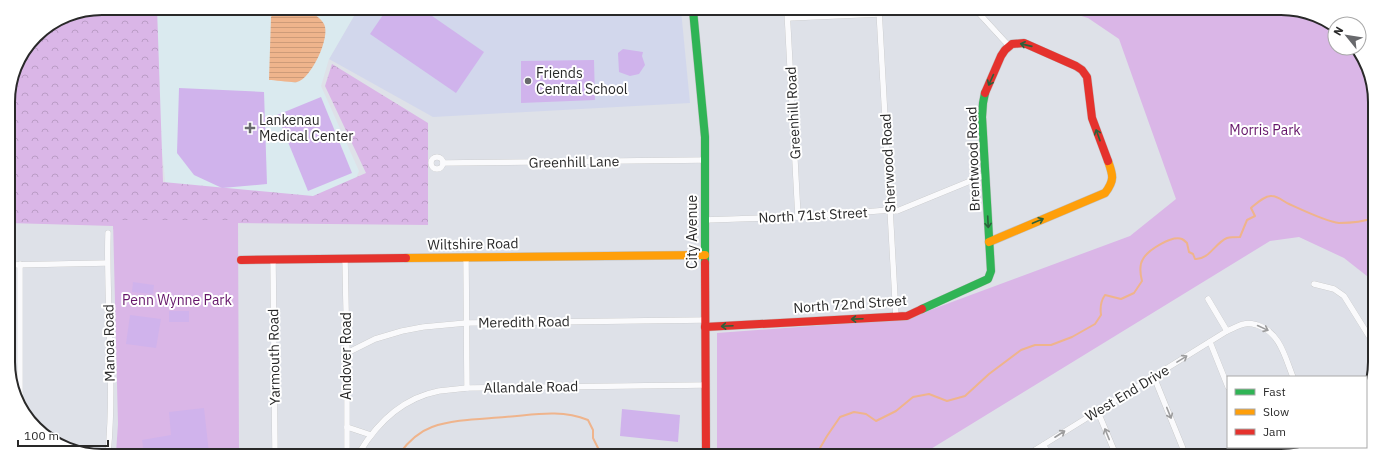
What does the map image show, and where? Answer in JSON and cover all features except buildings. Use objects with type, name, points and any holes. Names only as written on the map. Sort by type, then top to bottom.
[{"type":"main road","name":"City Avenue","points":[[694,15],[704,119],[706,449]]},
{"type":"main road","points":[[989,242],[1105,193],[1111,185],[1113,175],[1092,118],[1087,77],[1082,70],[1024,43],[1009,46]]},
{"type":"main road","name":"Brentwood Road","points":[[988,278],[991,271],[982,117],[983,101],[1003,52],[1009,46]]},
{"type":"main road","name":"Wiltshire Road","points":[[241,260],[706,255]]},
{"type":"main road","name":"North 72nd Street","points":[[706,324],[907,316],[988,278]]},
{"type":"street","name":"Greenhill Road","points":[[788,15],[798,217]]},
{"type":"street","points":[[788,18],[834,15]]},
{"type":"street","name":"Sherwood Road","points":[[879,15],[896,317]]},
{"type":"street","points":[[981,15],[1009,46]]},
{"type":"street","name":"Greenhill Lane","points":[[442,163],[705,160]]},
{"type":"street","name":"North 71st Street","points":[[705,220],[798,217],[890,210],[897,211],[985,174]]},
{"type":"street","name":"Manoa Road","points":[[108,233],[107,264],[110,392],[108,449]]},
{"type":"street","points":[[466,258],[467,388]]},
{"type":"street","name":"Andover Road","points":[[345,259],[347,449]]},
{"type":"street","name":"Yarmouth Road","points":[[273,260],[275,449]]},
{"type":"street","points":[[15,264],[107,264]]},
{"type":"street","points":[[20,264],[20,390]]},
{"type":"street","points":[[1314,284],[1334,289],[1344,296],[1368,334]]},
{"type":"street","points":[[1208,299],[1227,331]]},
{"type":"street","name":"Meredith Road","points":[[347,353],[375,339],[402,331],[423,327],[466,323],[706,324]]},
{"type":"street","name":"West End Drive","points":[[1037,449],[1227,331],[1244,324],[1261,326],[1269,330],[1280,343],[1293,376]]},
{"type":"street","points":[[1210,342],[1227,384]]},
{"type":"street","points":[[1154,377],[1183,449]]},
{"type":"street","name":"Allandale Road","points":[[362,449],[371,435],[392,412],[416,399],[438,391],[467,388],[706,385]]},
{"type":"street","points":[[1098,412],[1113,449]]},
{"type":"street","points":[[347,427],[371,435]]},
{"type":"street","points":[[1044,445],[1046,449]]},
{"type":"shaded area","name":"Lankenau Medical Center","points":[[148,15],[355,15],[329,59],[321,86],[359,171],[344,208],[167,199]]},
{"type":"shaded area","points":[[272,15],[315,15],[324,24],[325,38],[314,66],[308,74],[297,82],[269,80],[271,17]]},
{"type":"shaded area","name":"Friends Central School","points":[[355,15],[681,15],[690,103],[433,117],[329,59]]},
{"type":"shaded area","points":[[383,15],[431,15],[484,52],[456,93],[370,34]]},
{"type":"shaded area","points":[[623,49],[643,52],[642,56],[645,65],[639,74],[630,76],[619,72],[618,53]]},
{"type":"shaded area","points":[[594,60],[595,100],[521,103],[521,61]]},
{"type":"shaded area","points":[[179,88],[264,92],[267,184],[222,188],[194,175],[177,153]]},
{"type":"shaded area","points":[[321,97],[352,173],[308,191],[277,115]]},
{"type":"shaded area","points":[[133,282],[154,285],[153,294],[132,292]]},
{"type":"shaded area","points":[[131,295],[153,298],[152,307],[130,305]]},
{"type":"shaded area","points":[[169,311],[189,311],[189,322],[169,322]]},
{"type":"shaded area","points":[[130,315],[161,319],[156,348],[126,344]]},
{"type":"shaded area","points":[[204,408],[209,449],[143,449],[142,440],[171,435],[169,412]]},
{"type":"shaded area","points":[[622,409],[680,415],[678,442],[620,436]]},
{"type":"green space","points":[[102,15],[157,15],[163,182],[313,196],[366,173],[325,86],[332,64],[428,123],[428,225],[231,223],[124,273],[113,226],[15,223],[15,96],[18,79],[24,63],[33,49],[45,37],[63,24],[79,18]]},
{"type":"green space","name":"Morris Park","points":[[1078,15],[1281,15],[1304,18],[1327,28],[1327,56],[1354,56],[1363,74],[1368,96],[1368,277],[1344,258],[1299,237],[1270,241],[931,449],[717,449],[717,333],[906,319],[1130,236],[1176,199],[1119,39],[1088,18]]},
{"type":"green space","name":"Penn Wynne Park","points":[[113,220],[238,220],[239,449],[116,449],[118,424]]},
{"type":"waterway","points":[[819,449],[840,417],[854,412],[866,414],[876,421],[896,411],[913,397],[929,394],[947,401],[965,396],[989,374],[1021,350],[1035,345],[1051,345],[1072,337],[1095,324],[1101,315],[1100,310],[1102,300],[1105,295],[1121,299],[1134,293],[1142,281],[1140,269],[1142,261],[1146,255],[1155,248],[1167,241],[1178,238],[1187,243],[1189,252],[1193,254],[1195,259],[1200,259],[1208,254],[1223,240],[1232,237],[1240,237],[1247,220],[1255,216],[1251,208],[1269,196],[1276,197],[1306,212],[1334,222],[1352,222],[1368,219]]},
{"type":"waterway","points":[[404,449],[418,435],[427,429],[440,424],[468,420],[546,414],[567,415],[588,420],[593,430],[593,438],[598,449]]},
{"type":"traffic: fast","points":[[693,15],[705,137],[705,263]]},
{"type":"traffic: fast","points":[[922,309],[988,279],[991,271],[982,117],[985,93]]},
{"type":"traffic: slow","points":[[989,242],[1105,193],[1112,181],[1108,161]]},
{"type":"traffic: slow","points":[[406,258],[705,255]]},
{"type":"traffic: jam","points":[[985,93],[1001,56],[1012,44],[1024,43],[1076,66],[1082,70],[1087,77],[1092,118],[1108,161]]},
{"type":"traffic: jam","points":[[241,260],[406,258]]},
{"type":"traffic: jam","points":[[705,263],[706,449]]},
{"type":"traffic: jam","points":[[705,327],[907,316],[922,309]]},
{"type":"place","name":"Friends Central School","points":[[528,81]]},
{"type":"place","name":"Lankenau Medical Center","points":[[250,128]]}]
